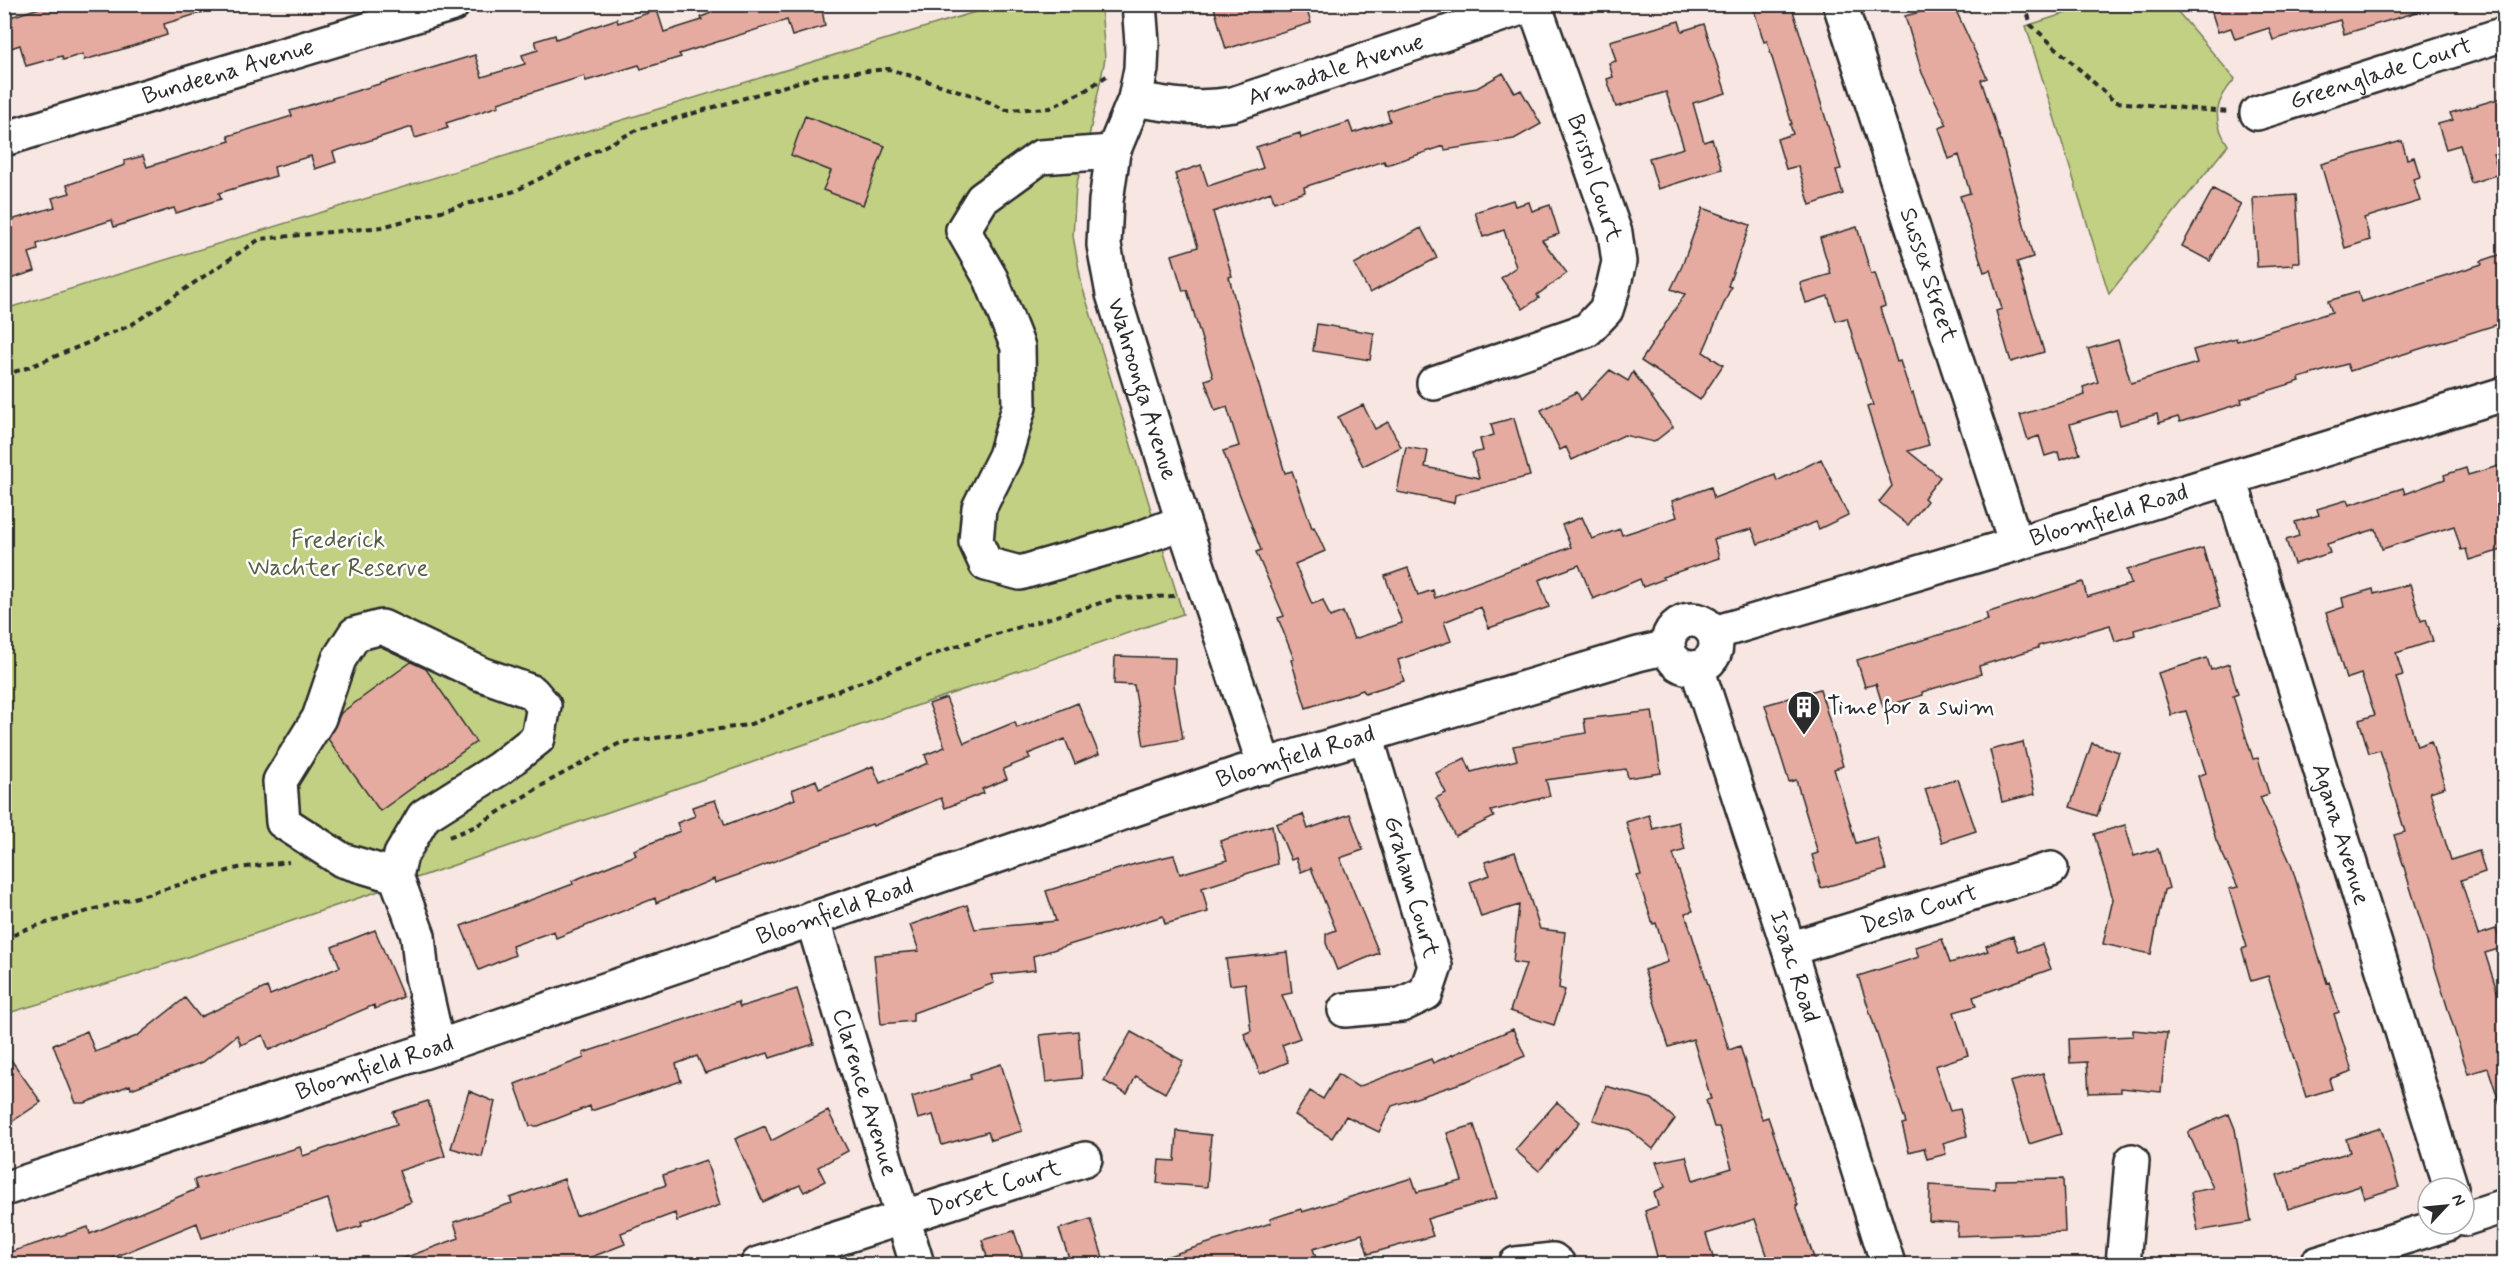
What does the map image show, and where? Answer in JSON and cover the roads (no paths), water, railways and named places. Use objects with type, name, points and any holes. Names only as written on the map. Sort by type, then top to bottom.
[{"type":"street","name":"Bundeena Avenue","points":[[4,139],[453,4]]},
{"type":"street","name":"Wahroonga Avenue","points":[[1139,4],[1142,43],[1135,99],[1113,152],[1106,201],[1104,245],[1113,294],[1183,522],[1265,767]]},
{"type":"street","name":"Armadale Avenue","points":[[1135,99],[1184,107],[1210,108],[1233,104],[1534,4]]},
{"type":"street","name":"Bristol Court","points":[[1434,383],[1587,330],[1606,310],[1613,288],[1619,261],[1615,233],[1534,4]]},
{"type":"street","name":"Sussex Street","points":[[1840,4],[2016,544]]},
{"type":"street","name":"Greenglade Court","points":[[2257,113],[2505,34]]},
{"type":"street","points":[[1113,152],[1040,157],[982,199],[963,230],[991,279],[1018,348],[1019,406],[1005,456],[979,508],[976,542],[986,564],[1020,573],[1135,540],[1183,522]]},
{"type":"street","name":"Bloomfield Road","points":[[1714,633],[2016,544],[2505,394]]},
{"type":"street","name":"Agana Avenue","points":[[2230,479],[2447,1176]]},
{"type":"street","points":[[1689,620],[1706,624],[1714,633],[1717,648],[1714,655],[1704,665],[1697,668],[1682,666],[1668,647],[1673,629],[1689,620]]},
{"type":"street","points":[[396,876],[342,860],[283,822],[280,781],[319,718],[339,659],[355,634],[382,627],[481,674],[532,692],[544,706],[538,738],[500,768],[424,816],[401,855],[396,876],[417,936],[422,976],[438,1047]]},
{"type":"street","name":"Bloomfield Road","points":[[4,1189],[438,1047],[812,918],[1265,767],[1638,654],[1668,647]]},
{"type":"street","name":"Isaac Road","points":[[1697,668],[1789,949],[1888,1264]]},
{"type":"street","name":"Graham Court","points":[[1345,1010],[1401,1005],[1426,993],[1435,966],[1366,736]]},
{"type":"street","name":"Desla Court","points":[[1789,949],[2051,869]]},
{"type":"street","name":"Clarence Avenue","points":[[812,918],[917,1264]]},
{"type":"street","name":"Dorset Court","points":[[758,1264],[1085,1160]]},
{"type":"street","points":[[2123,1264],[2132,1161]]},
{"type":"street","points":[[2476,1215],[2505,1206]]},
{"type":"street","points":[[2317,1264],[2416,1234]]},
{"type":"street","points":[[1516,1264],[1553,1260],[1558,1264]]},
{"type":"place","name":"Time for a swim","points":[[1804,736]]},
{"type":"park label","name":"Frederick Wachter Reserve","points":[[338,554]]}]
